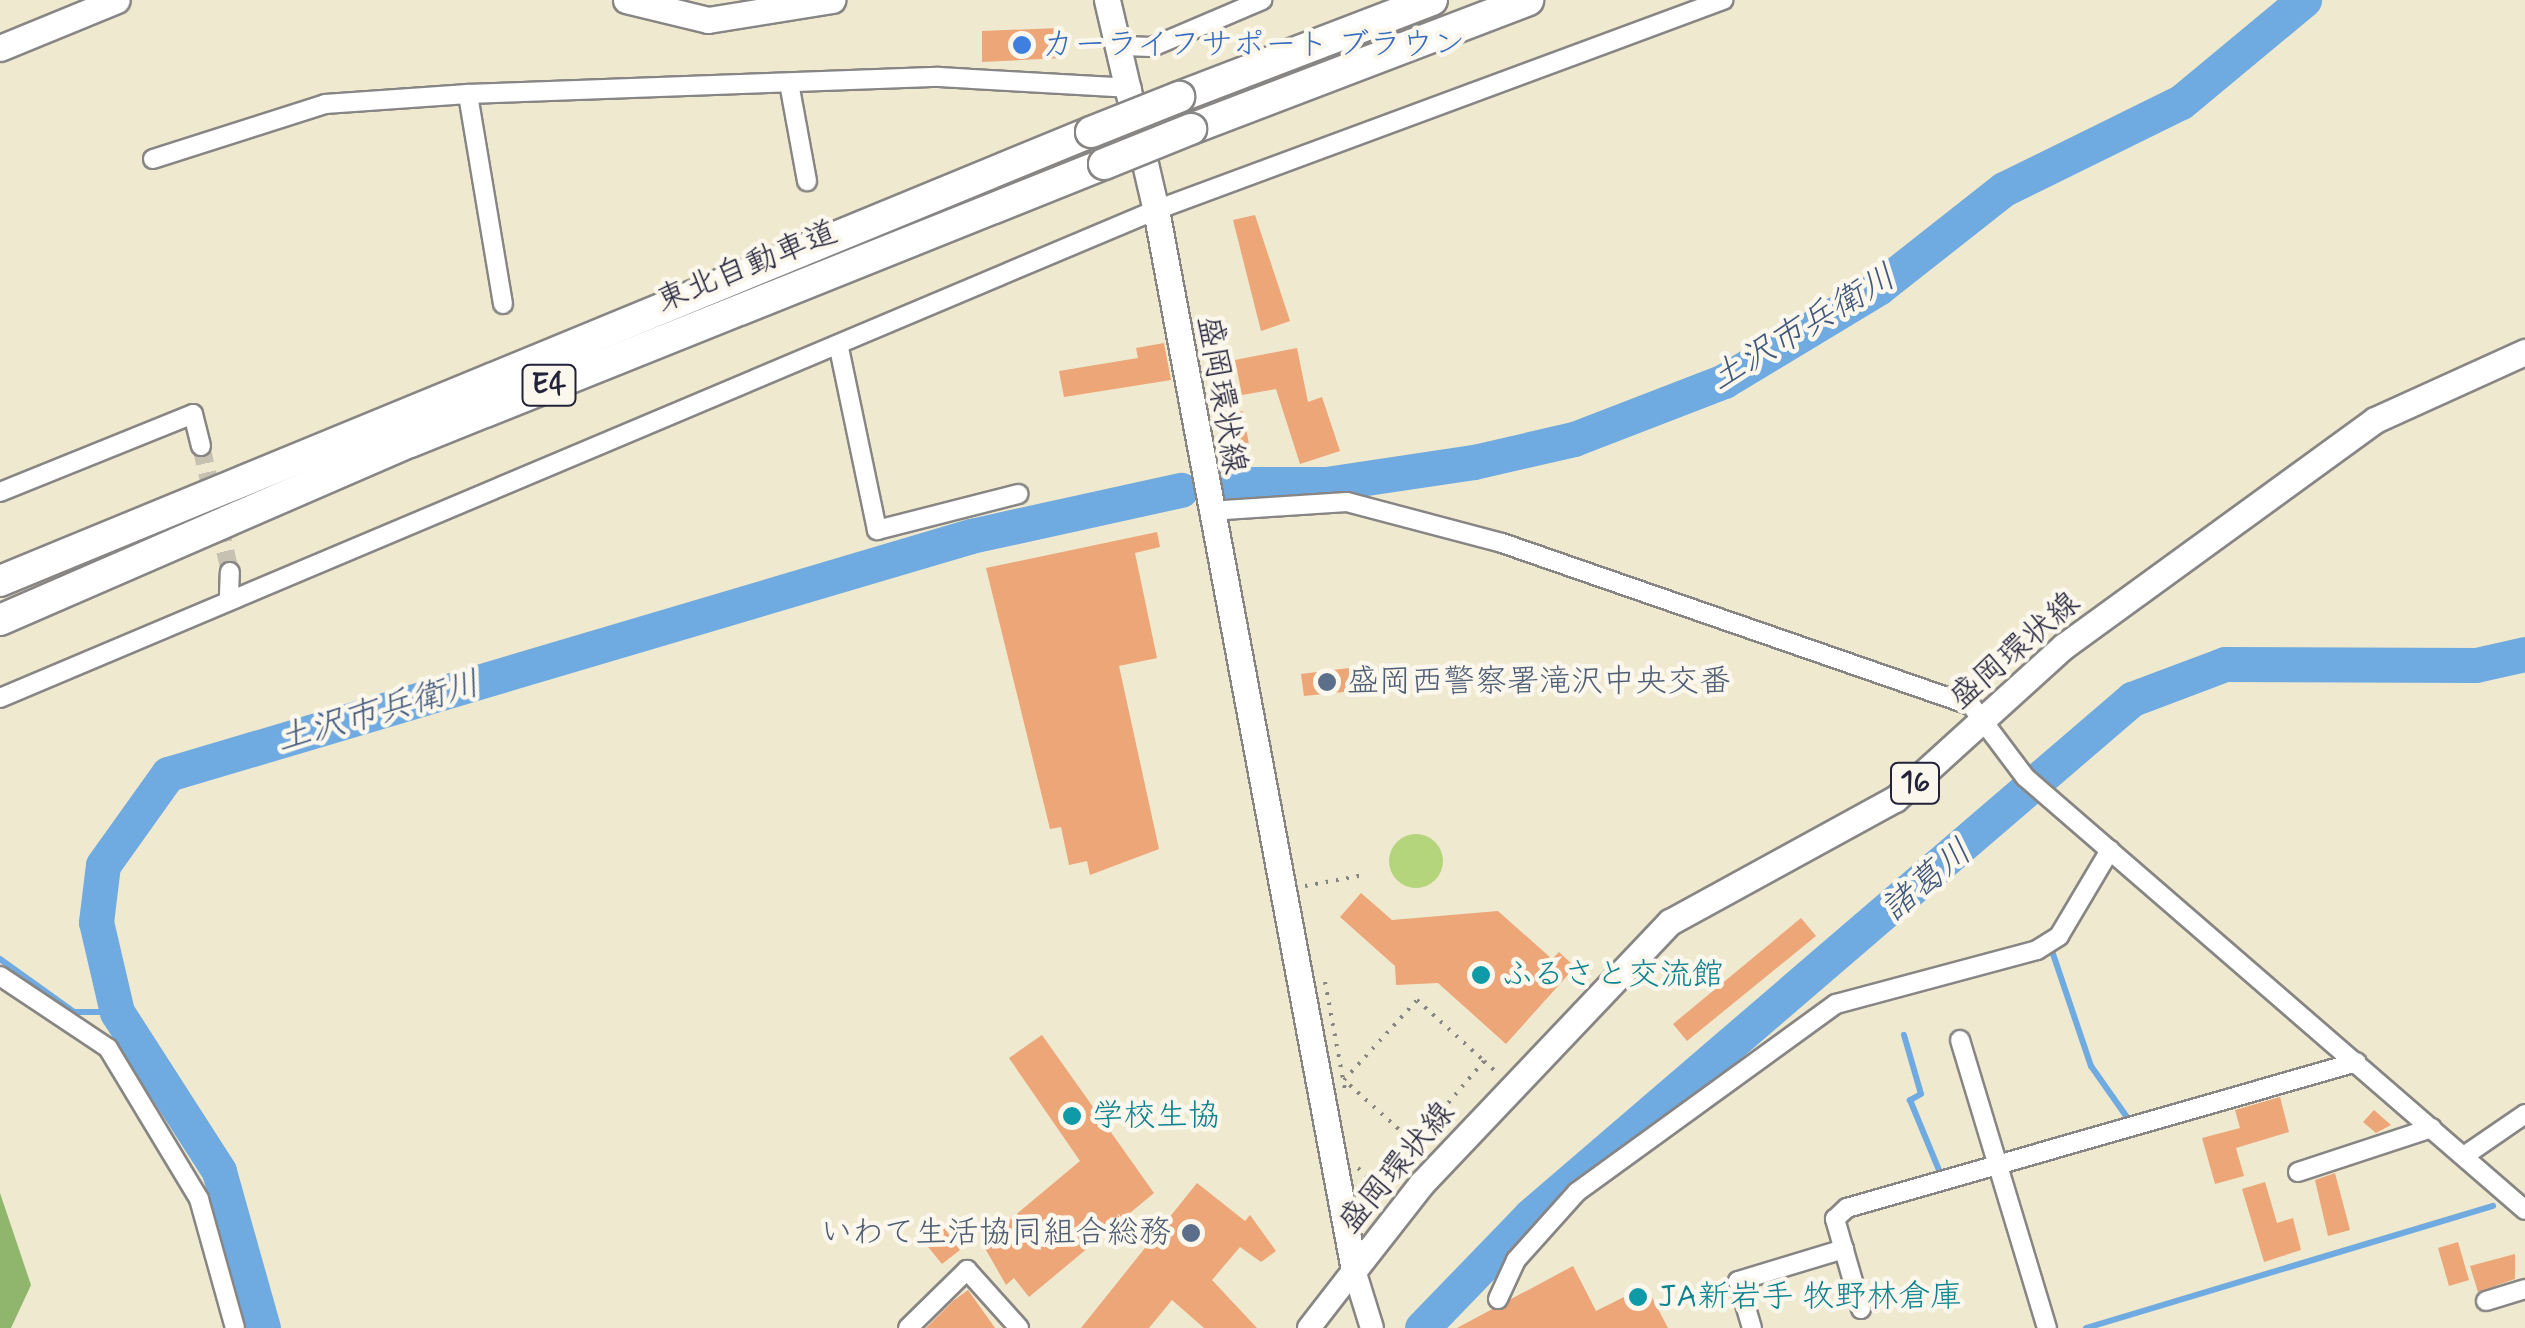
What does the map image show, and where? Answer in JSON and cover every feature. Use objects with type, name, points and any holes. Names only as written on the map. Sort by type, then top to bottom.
[{"type":"highway","name":"東北自動車道","points":[[0,581],[1092,132],[1432,0]]},
{"type":"highway","name":"東北自動車道","points":[[0,620],[410,442],[1190,129],[1528,0]]},
{"type":"main road","points":[[626,0],[708,20],[832,0]]},
{"type":"main road","name":"盛岡環状線","points":[[1108,0],[1123,46],[1156,210],[1209,512],[1354,1270]]},
{"type":"main road","points":[[0,48],[110,1]]},
{"type":"main road","name":"盛岡環状線","points":[[1354,1270],[1422,1183],[1670,922],[1895,799],[2064,646],[2376,420],[2525,352]]},
{"type":"street","points":[[1123,46],[1152,48],[1262,0]]},
{"type":"street","points":[[0,698],[229,595],[839,348],[1156,210],[1723,0]]},
{"type":"street","points":[[153,159],[325,104],[468,94],[1003,77],[1132,88]]},
{"type":"street","points":[[790,82],[808,181]]},
{"type":"street","points":[[468,94],[503,304]]},
{"type":"street","points":[[839,348],[877,530],[1018,494]]},
{"type":"street","points":[[0,492],[193,414],[201,446]]},
{"type":"street","points":[[1209,512],[1347,502],[1483,538],[1971,705],[1986,719],[2026,777],[2525,1210]]},
{"type":"street","points":[[229,595],[230,572]]},
{"type":"street","points":[[1498,1299],[1516,1260],[1593,1180],[1836,1004],[2038,950],[2059,936],[2110,850]]},
{"type":"street","points":[[0,976],[108,1048],[199,1199],[235,1328]]},
{"type":"street","points":[[1960,1040],[2048,1328]]},
{"type":"street","points":[[1861,1310],[1835,1219],[1847,1208],[2356,1062]]},
{"type":"street","points":[[2464,1156],[2525,1114]]},
{"type":"street","points":[[2298,1172],[2432,1128]]},
{"type":"street","points":[[1752,1328],[1738,1282],[1844,1249]]},
{"type":"street","points":[[908,1328],[967,1270],[1020,1328]]},
{"type":"street","points":[[1354,1270],[1372,1328]]},
{"type":"street","points":[[1308,1328],[1354,1270]]},
{"type":"street","points":[[2486,1301],[2525,1289]]},
{"type":"path","points":[[1294,888],[1364,874]]},
{"type":"path","points":[[1318,965],[1349,1115]]},
{"type":"path","points":[[1344,1080],[1417,1000],[1498,1074]]},
{"type":"path","points":[[1344,1080],[1414,1144],[1484,1061]]},
{"type":"path","points":[[1485,1089],[1509,1062]]},
{"type":"path","points":[[1355,1150],[1375,1184],[1406,1175]]},
{"type":"green space","points":[[1416,834],[1435,842],[1443,861],[1435,880],[1416,888],[1397,880],[1389,861],[1397,842]]},
{"type":"green space","points":[[0,1193],[31,1285],[11,1328],[0,1328]]},
{"type":"building","name":"カーライフサポート ブラウン","points":[[1060,28],[1062,58],[982,62],[982,31]]},
{"type":"building","points":[[1255,215],[1290,321],[1261,331],[1233,220]]},
{"type":"building","points":[[1164,343],[1171,380],[1064,397],[1059,371],[1138,358],[1136,348]]},
{"type":"building","points":[[1297,348],[1308,402],[1322,397],[1340,451],[1300,464],[1276,389],[1242,395],[1235,360]]},
{"type":"building","points":[[1243,411],[1249,445],[1231,448],[1225,414]]},
{"type":"building","points":[[1157,532],[1160,547],[1135,553],[1157,658],[1119,666],[1159,849],[1090,875],[1087,861],[1069,865],[1061,827],[1050,829],[986,568]]},
{"type":"building","name":"盛岡西警察署滝沢中央交番","points":[[1349,668],[1353,691],[1304,696],[1301,674]]},
{"type":"building","name":"ふるさと交流館","points":[[1361,893],[1392,920],[1498,911],[1552,959],[1559,952],[1575,967],[1506,1044],[1438,983],[1396,985],[1395,966],[1340,917]]},
{"type":"building","points":[[1801,918],[1816,936],[1687,1041],[1673,1024]]},
{"type":"building","points":[[1042,1035],[1154,1193],[1029,1297],[1014,1278],[1006,1285],[982,1243],[1080,1161],[1009,1058]]},
{"type":"building","points":[[2280,1097],[2289,1132],[2236,1148],[2244,1176],[2215,1184],[2202,1138],[2240,1128],[2235,1110]]},
{"type":"building","points":[[2374,1110],[2391,1125],[2376,1133],[2363,1122]]},
{"type":"building","points":[[2335,1173],[2350,1230],[2328,1236],[2315,1180]]},
{"type":"building","points":[[2265,1182],[2277,1223],[2293,1218],[2301,1250],[2264,1262],[2242,1189]]},
{"type":"building","points":[[1197,1183],[1245,1221],[1250,1215],[1276,1251],[1261,1262],[1240,1247],[1212,1280],[1257,1328],[1204,1328],[1172,1300],[1149,1328],[1081,1328]]},
{"type":"building","points":[[940,1222],[960,1250],[942,1264],[920,1237]]},
{"type":"building","points":[[2458,1242],[2469,1280],[2449,1286],[2438,1248]]},
{"type":"building","points":[[2515,1254],[2515,1279],[2478,1292],[2470,1266]]},
{"type":"building","points":[[1573,1266],[1596,1311],[1646,1286],[1668,1328],[1457,1328]]},
{"type":"building","points":[[968,1290],[995,1328],[926,1328],[953,1301]]},
{"type":"waterway","name":"土沢市兵衛川","points":[[1232,484],[1326,484],[1474,462],[1574,439],[1724,381],[1878,288],[2004,189],[2181,102],[2304,0]]},
{"type":"waterway","name":"土沢市兵衛川","points":[[263,1328],[219,1171],[117,1012],[96,922],[103,865],[168,774],[971,536],[1181,490]]},
{"type":"waterway","name":"諸葛川","points":[[1422,1328],[1530,1216],[2132,699],[2225,664],[2476,665],[2525,654]]},
{"type":"waterway","points":[[2050,945],[2091,1066],[2131,1123]]},
{"type":"waterway","points":[[0,959],[74,1012],[117,1012]]},
{"type":"waterway","points":[[1904,1035],[1921,1094],[1910,1100],[1941,1175]]},
{"type":"waterway","points":[[2086,1328],[2493,1206]]},
{"type":"tunnel","points":[[201,446],[230,572]]},
{"type":"place","name":"カーライフサポート ブラウン","points":[[1022,45]]},
{"type":"place","name":"盛岡西警察署滝沢中央交番","points":[[1327,682]]},
{"type":"place","name":"ふるさと交流館","points":[[1481,975]]},
{"type":"place","name":"学校生協","points":[[1072,1116]]},
{"type":"place","name":"いわて生活協同組合総務","points":[[1191,1233]]},
{"type":"place","name":"JA新岩手 牧野林倉庫","points":[[1638,1297]]}]
